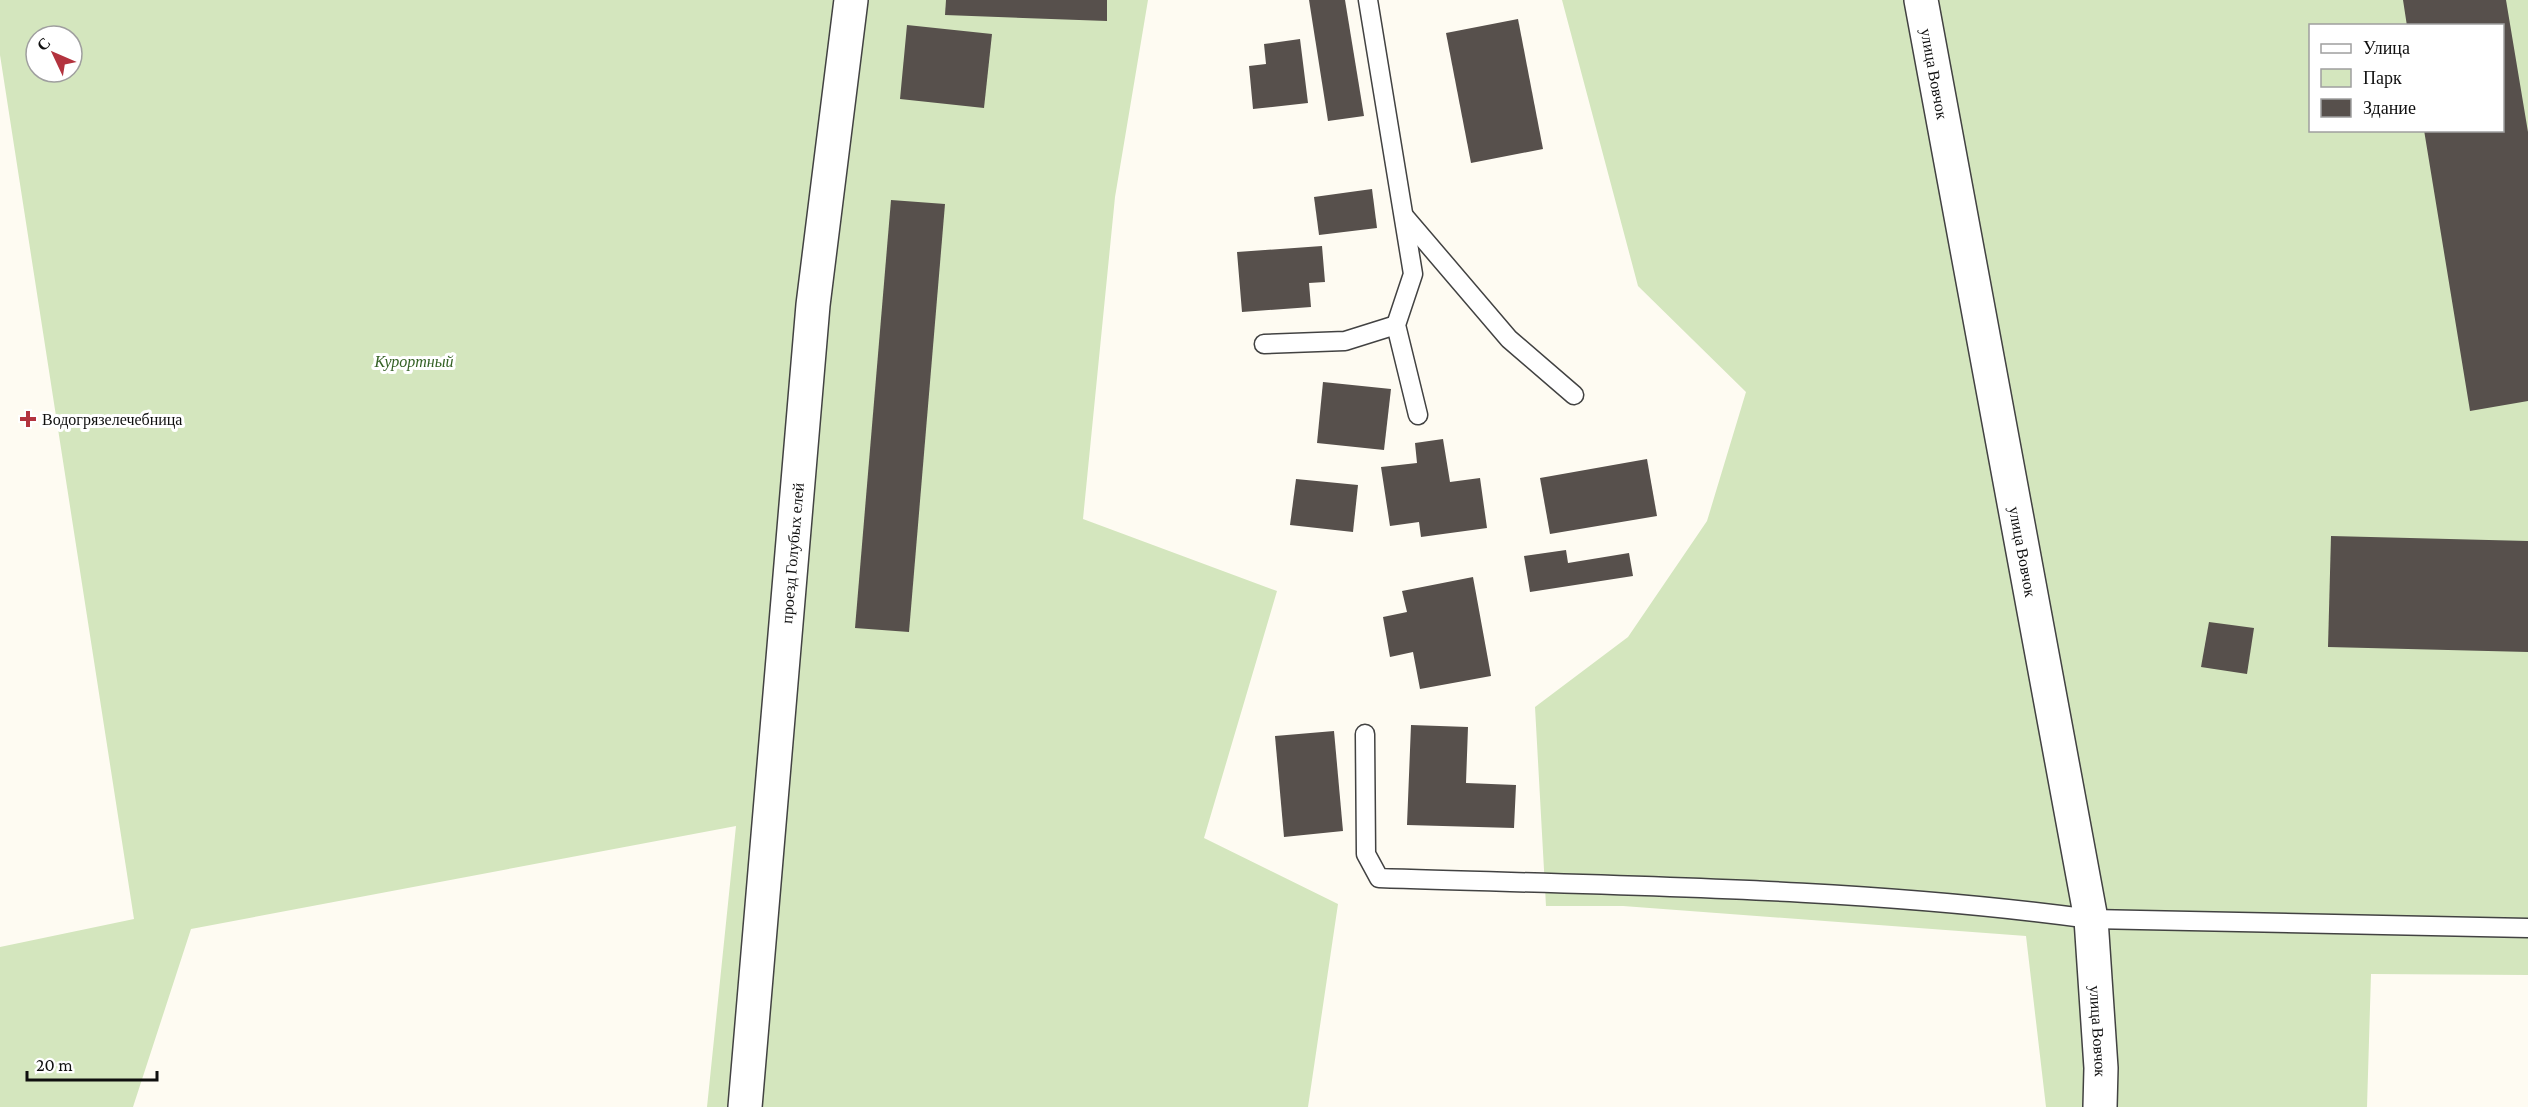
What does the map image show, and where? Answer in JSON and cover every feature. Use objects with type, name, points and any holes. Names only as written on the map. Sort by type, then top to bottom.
[{"type":"street","name":"проезд Голубых елей","points":[[745,1107],[813,305],[850,0]]},
{"type":"street","name":"улица Вовчок","points":[[1921,0],[2091,919],[2101,1068],[2100,1107]]},
{"type":"lane","points":[[1368,0],[1413,274],[1396,325],[1418,415]]},
{"type":"lane","points":[[1403,215],[1509,339],[1574,395]]},
{"type":"lane","points":[[1264,344],[1345,341],[1396,325]]},
{"type":"lane","points":[[1365,734],[1366,854],[1379,878],[1814,894],[2020,909],[2091,919],[2528,928]]},
{"type":"green space","name":"Курортный","points":[[0,0],[1148,0],[1115,197],[1083,519],[1277,591],[1204,838],[1338,904],[1308,1107],[707,1107],[736,826],[191,929],[133,1107],[0,1107],[0,947],[134,919],[0,55]]},
{"type":"green space","points":[[1562,0],[2528,0],[2528,975],[2371,974],[2367,1107],[2046,1107],[2026,936],[1623,906],[1546,906],[1535,707],[1628,637],[1707,521],[1746,392],[1638,286]]},
{"type":"building","points":[[946,0],[1107,0],[1107,21],[945,15]]},
{"type":"building","points":[[1309,0],[1345,0],[1364,116],[1328,121]]},
{"type":"building","points":[[2403,0],[2506,0],[2528,132],[2528,401],[2470,411],[2424,132],[2504,132],[2504,24],[2407,24]]},
{"type":"building","points":[[1518,19],[1543,149],[1471,163],[1446,33]]},
{"type":"building","points":[[907,25],[992,34],[984,108],[900,99]]},
{"type":"building","points":[[1300,39],[1308,103],[1253,109],[1249,66],[1266,64],[1264,44]]},
{"type":"building","points":[[1372,189],[1377,228],[1319,235],[1314,197]]},
{"type":"building","points":[[891,200],[945,204],[909,632],[855,628]]},
{"type":"building","points":[[1322,246],[1325,282],[1309,283],[1311,307],[1242,312],[1237,252]]},
{"type":"building","points":[[1323,382],[1391,389],[1384,450],[1317,443]]},
{"type":"building","points":[[1443,439],[1450,482],[1480,478],[1487,528],[1421,537],[1419,522],[1390,526],[1381,467],[1417,463],[1415,443]]},
{"type":"building","points":[[1647,459],[1657,516],[1550,534],[1540,478]]},
{"type":"building","points":[[1296,479],[1358,485],[1353,532],[1290,525]]},
{"type":"building","points":[[2331,536],[2528,541],[2528,652],[2328,647]]},
{"type":"building","points":[[1566,550],[1568,563],[1629,553],[1633,576],[1530,592],[1524,556]]},
{"type":"building","points":[[1473,577],[1491,676],[1420,689],[1413,652],[1390,657],[1383,617],[1407,612],[1402,591]]},
{"type":"building","points":[[2209,622],[2254,628],[2247,674],[2201,667]]},
{"type":"building","points":[[1411,725],[1468,727],[1466,783],[1516,785],[1514,828],[1407,825]]},
{"type":"building","points":[[1334,731],[1343,831],[1284,837],[1275,736]]},
{"type":"place","name":"Водогрязелечебница","points":[[28,419]]}]
